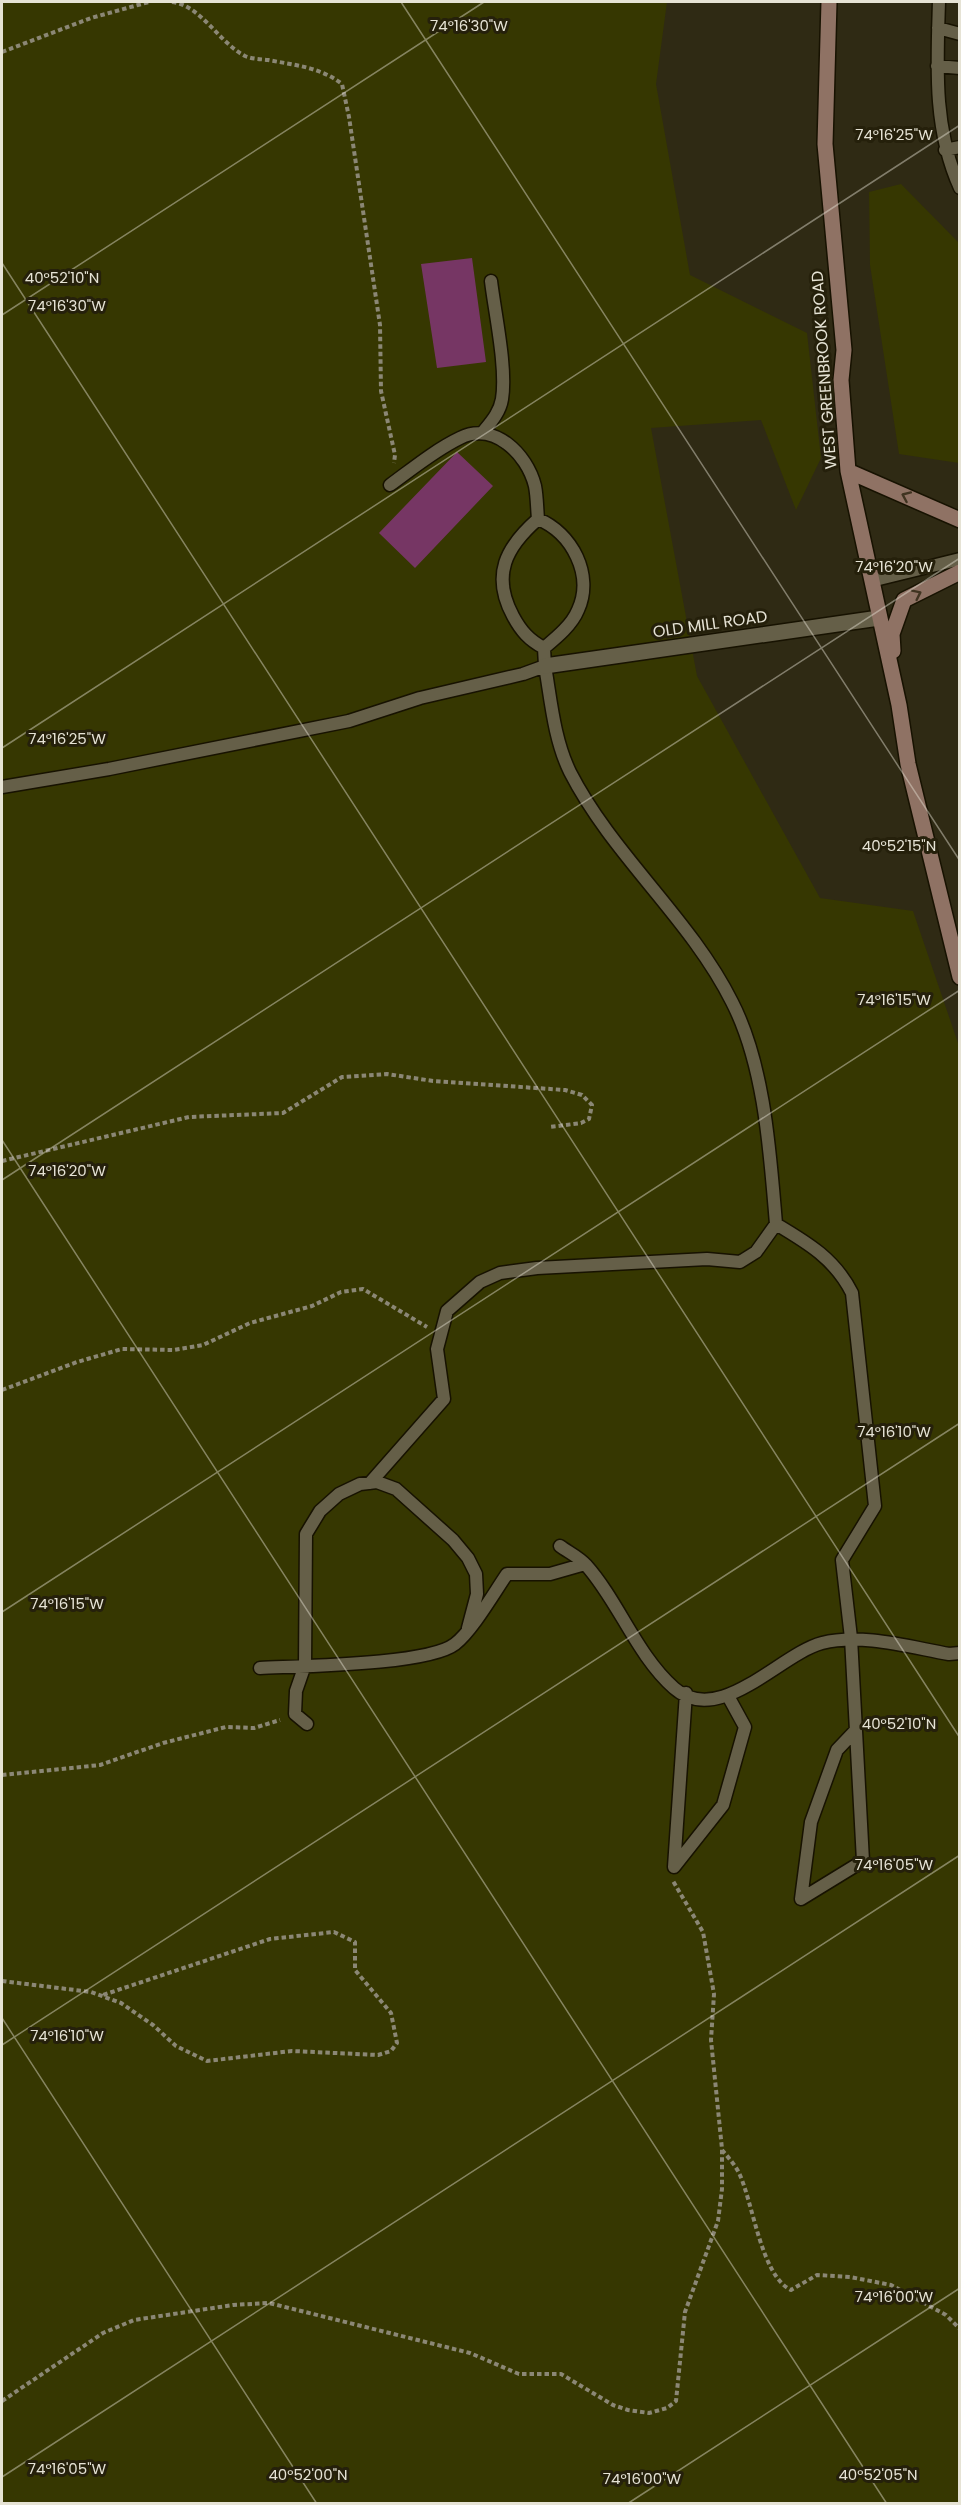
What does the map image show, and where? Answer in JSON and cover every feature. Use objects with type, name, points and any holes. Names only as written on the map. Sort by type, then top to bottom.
[{"type":"street","name":"WEST GREENBROOK ROAD","points":[[829,2],[825,144],[844,350],[841,380],[848,471],[899,705],[908,764],[960,977]]},
{"type":"street","points":[[848,471],[960,520]]},
{"type":"street","points":[[899,705],[892,634],[904,600],[960,572]]},
{"type":"street","name":"OLD MILL ROAD","points":[[545,666],[879,618]]},
{"type":"lane","points":[[939,2],[936,87],[947,160],[960,188]]},
{"type":"lane","points":[[938,28],[960,34]]},
{"type":"lane","points":[[937,66],[960,68]]},
{"type":"lane","points":[[945,150],[960,147]]},
{"type":"lane","points":[[483,432],[496,415],[502,399],[491,281]]},
{"type":"lane","points":[[390,485],[461,437],[483,432],[504,440],[523,461],[535,485],[538,519]]},
{"type":"lane","points":[[538,519],[513,544],[503,568],[504,598],[529,640],[544,648]]},
{"type":"lane","points":[[538,519],[553,525],[569,542],[578,557],[585,584],[578,611],[560,635],[544,648]]},
{"type":"lane","points":[[871,581],[960,559]]},
{"type":"lane","points":[[370,1483],[444,1399],[437,1349],[447,1311],[480,1282],[500,1273],[537,1268],[707,1258],[740,1262],[756,1252],[776,1224],[771,1168],[757,1077],[733,1003],[697,944],[595,813],[570,771],[556,730],[544,648]]},
{"type":"lane","points":[[2,787],[109,769],[349,721],[420,698],[523,674],[545,666]]},
{"type":"lane","points":[[776,1224],[817,1249],[842,1273],[852,1293],[875,1506],[842,1560],[851,1638],[856,1730],[863,1861],[801,1899],[810,1822],[837,1750],[856,1730]]},
{"type":"lane","points":[[307,1724],[295,1714],[296,1691],[305,1665],[306,1534],[320,1511],[339,1494],[360,1484],[377,1482],[396,1489],[468,1558],[476,1574],[477,1594],[468,1628]]},
{"type":"lane","points":[[560,1546],[585,1564],[650,1660],[675,1689],[699,1699],[728,1696],[820,1643],[851,1638],[949,1654],[960,1653]]},
{"type":"lane","points":[[260,1668],[414,1658],[442,1651],[456,1644],[507,1574],[550,1574],[585,1564]]},
{"type":"lane","points":[[686,1694],[674,1868],[723,1805],[745,1727],[728,1696]]},
{"type":"path","points":[[2,52],[91,18],[148,2]]},
{"type":"path","points":[[172,2],[186,5],[228,45],[247,57],[306,67],[329,74],[342,84],[380,325],[381,391],[395,455],[390,485]]},
{"type":"path","points":[[2,1161],[189,1117],[283,1113],[342,1077],[387,1074],[434,1081],[565,1090],[582,1095],[592,1104],[589,1119],[581,1123],[550,1127]]},
{"type":"path","points":[[2,1390],[77,1362],[123,1349],[174,1350],[202,1345],[250,1323],[312,1306],[341,1292],[363,1289],[441,1335]]},
{"type":"path","points":[[2,1775],[100,1765],[163,1743],[226,1728],[254,1728],[295,1714]]},
{"type":"path","points":[[2,2402],[103,2333],[134,2320],[233,2305],[269,2303],[470,2353],[519,2374],[561,2374],[613,2405],[628,2410],[649,2413],[667,2408],[676,2401],[685,2312],[718,2221],[722,2189],[722,2149],[711,2040],[714,1994],[703,1932],[672,1879]]},
{"type":"path","points":[[2,1981],[100,1996],[121,2003],[153,2025],[176,2046],[207,2061],[292,2051],[378,2055],[391,2051],[397,2043],[391,2013],[355,1970],[355,1942],[334,1932],[270,1939],[100,1996]]},
{"type":"path","points":[[722,2149],[739,2172],[759,2240],[782,2286],[791,2290],[817,2275],[891,2285],[946,2315],[960,2329]]},
{"type":"shaded area","points":[[2,2],[667,2],[656,84],[690,275],[807,333],[821,458],[796,510],[761,420],[651,428],[697,676],[820,898],[913,911],[959,1046],[959,2503],[2,2503]]},
{"type":"shaded area","points":[[901,184],[959,243],[959,463],[899,454],[870,265],[869,192]]},
{"type":"building","points":[[472,258],[486,362],[437,368],[421,264]]},
{"type":"building","points":[[457,452],[493,486],[415,568],[379,533]]}]
